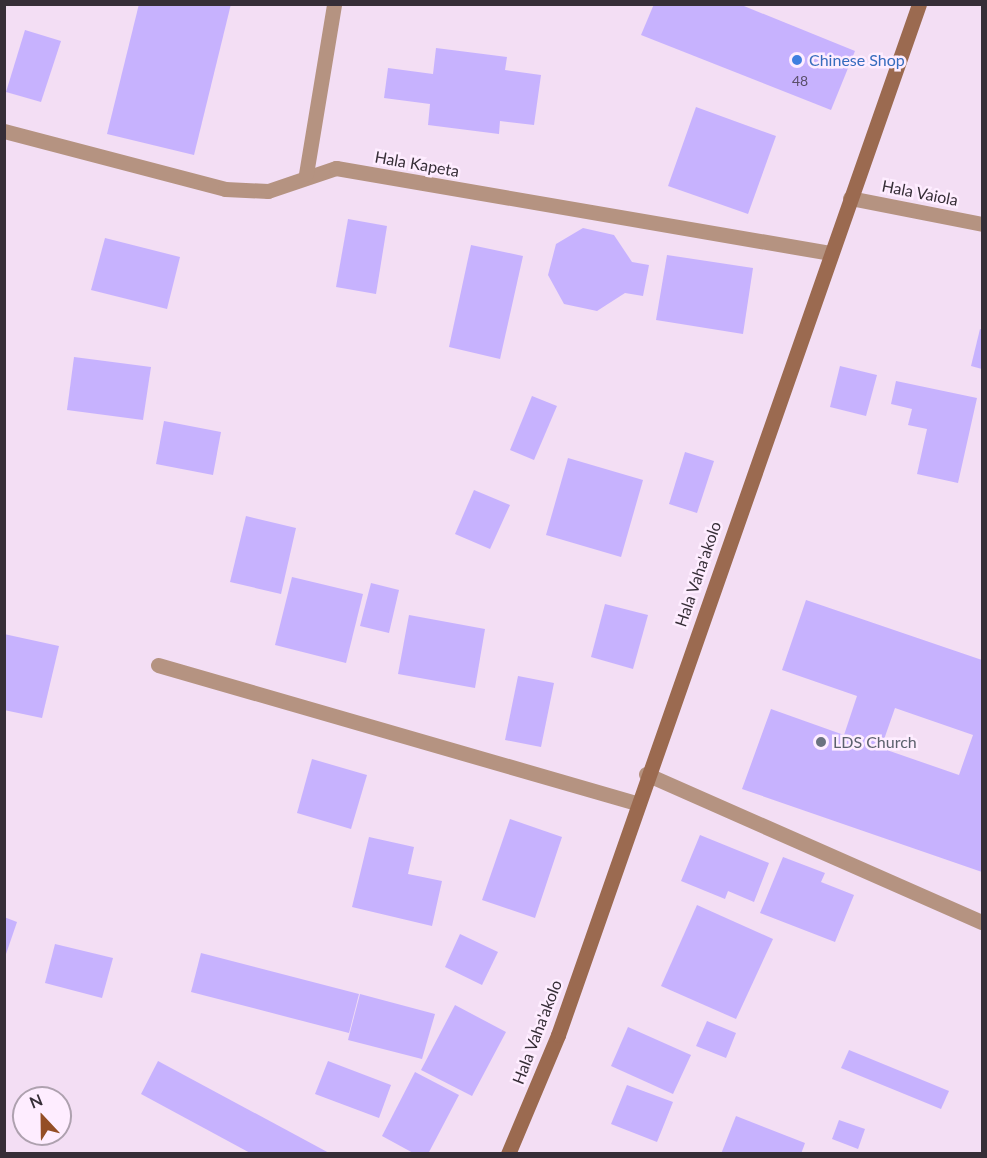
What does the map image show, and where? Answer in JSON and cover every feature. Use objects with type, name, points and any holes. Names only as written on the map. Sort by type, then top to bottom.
[{"type":"main road","name":"Hala Vaha'akolo","points":[[508,1154],[558,1035],[646,774],[919,4]]},
{"type":"street","points":[[306,174],[334,4]]},
{"type":"street","name":"Hala Kapeta","points":[[4,131],[225,189],[268,190],[306,174],[336,168],[830,253]]},
{"type":"street","name":"Hala Vaiola","points":[[850,198],[982,224]]},
{"type":"street","points":[[158,665],[636,803]]},
{"type":"street","points":[[646,774],[982,922]]},
{"type":"building","points":[[139,4],[231,4],[194,155],[107,134]]},
{"type":"building","points":[[654,4],[739,4],[855,51],[831,110],[641,35]]},
{"type":"building","points":[[25,30],[61,41],[41,102],[6,92]]},
{"type":"building","points":[[436,48],[507,57],[505,70],[541,75],[534,125],[500,121],[499,134],[428,125],[430,104],[384,98],[388,68],[433,74]]},
{"type":"building","points":[[696,107],[776,136],[748,214],[668,186]]},
{"type":"building","points":[[348,219],[387,226],[376,294],[336,287]]},
{"type":"building","points":[[583,228],[614,235],[632,262],[649,265],[643,296],[625,293],[597,311],[564,304],[548,275],[556,244]]},
{"type":"building","points":[[105,238],[180,257],[167,309],[91,290]]},
{"type":"building","points":[[471,245],[523,256],[500,359],[449,347]]},
{"type":"building","points":[[667,255],[753,268],[743,334],[656,320]]},
{"type":"building","points":[[980,329],[982,330],[982,369],[971,366]]},
{"type":"building","points":[[74,357],[151,367],[143,420],[67,410]]},
{"type":"building","points":[[840,366],[877,375],[866,416],[830,407]]},
{"type":"building","points":[[896,381],[977,398],[958,483],[917,474],[927,429],[908,425],[912,409],[891,404]]},
{"type":"building","points":[[532,396],[557,406],[534,460],[510,450]]},
{"type":"building","points":[[164,421],[221,432],[213,475],[156,464]]},
{"type":"building","points":[[685,452],[714,461],[697,513],[669,504]]},
{"type":"building","points":[[568,458],[643,480],[621,557],[546,535]]},
{"type":"building","points":[[474,490],[510,505],[490,549],[455,534]]},
{"type":"building","points":[[246,516],[296,528],[281,594],[230,582]]},
{"type":"building","points":[[292,577],[363,594],[346,663],[275,645]]},
{"type":"building","points":[[371,583],[399,590],[389,633],[360,626]]},
{"type":"building","name":"LDS Church","points":[[806,600],[982,660],[982,872],[742,789],[771,709],[844,735],[857,696],[782,670]],"holes":[[[895,708],[973,735],[959,775],[881,748]]]},
{"type":"building","points":[[605,604],[648,615],[633,669],[591,657]]},
{"type":"building","points":[[409,615],[485,629],[475,688],[398,674]]},
{"type":"building","points":[[4,634],[59,646],[42,718],[4,710]]},
{"type":"building","points":[[518,676],[554,683],[541,747],[505,740]]},
{"type":"building","points":[[312,759],[367,775],[351,829],[297,813]]},
{"type":"building","points":[[510,819],[562,837],[535,918],[482,900]]},
{"type":"building","points":[[700,835],[769,863],[754,902],[728,891],[725,899],[681,881]]},
{"type":"building","points":[[369,837],[414,847],[408,874],[442,881],[432,926],[352,907]]},
{"type":"building","points":[[783,857],[825,873],[821,882],[854,895],[835,942],[760,913]]},
{"type":"building","points":[[697,905],[773,939],[736,1019],[661,986]]},
{"type":"building","points":[[4,917],[17,922],[5,957],[4,957]]},
{"type":"building","points":[[460,934],[498,952],[482,985],[445,967]]},
{"type":"building","points":[[55,944],[113,958],[102,998],[45,983]]},
{"type":"building","points":[[201,953],[359,994],[349,1033],[191,992]]},
{"type":"building","points":[[360,994],[435,1014],[422,1059],[348,1040]]},
{"type":"building","points":[[455,1005],[506,1032],[472,1096],[421,1070]]},
{"type":"building","points":[[707,1021],[736,1033],[726,1058],[696,1046]]},
{"type":"building","points":[[628,1027],[691,1055],[673,1094],[611,1066]]},
{"type":"building","points":[[849,1050],[949,1091],[941,1109],[841,1068]]},
{"type":"building","points":[[158,1061],[331,1154],[252,1154],[141,1094]]},
{"type":"building","points":[[328,1061],[391,1085],[379,1118],[315,1094]]},
{"type":"building","points":[[415,1072],[459,1095],[428,1154],[415,1154],[382,1136]]},
{"type":"building","points":[[627,1085],[673,1102],[657,1142],[611,1124]]},
{"type":"building","points":[[736,1116],[805,1143],[801,1154],[721,1154]]},
{"type":"building","points":[[839,1120],[865,1129],[858,1149],[832,1139]]},
{"type":"place","name":"Chinese Shop","points":[[797,60]]},
{"type":"place","name":"LDS Church","points":[[821,742]]}]
